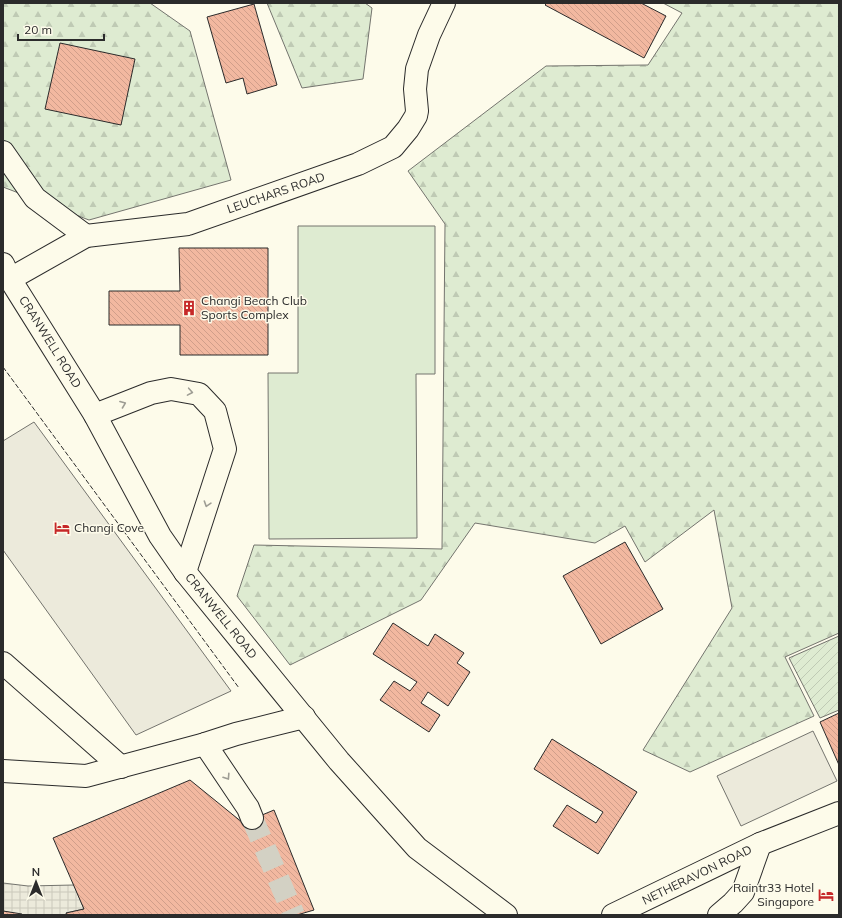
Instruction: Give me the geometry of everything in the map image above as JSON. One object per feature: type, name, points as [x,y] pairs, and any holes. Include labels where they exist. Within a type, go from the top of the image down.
[{"type":"street","name":"LEUCHARS ROAD","points":[[7,271],[86,236],[188,224],[358,164],[393,147],[408,129],[416,116],[416,69],[429,35],[444,3]]},
{"type":"street","points":[[3,152],[35,198],[86,236]]},
{"type":"street","name":"CRANWELL ROAD","points":[[7,271],[95,415],[160,536],[185,572],[339,761],[418,848],[506,915]]},
{"type":"street","points":[[95,415],[151,393],[170,389],[199,394],[215,411],[225,449],[185,572]]},
{"type":"street","points":[[3,663],[121,767]]},
{"type":"street","points":[[3,771],[86,776],[205,744],[236,734],[304,718]]},
{"type":"street","points":[[205,744],[248,808],[252,818]]},
{"type":"street","name":"NETHERAVON ROAD","points":[[613,915],[760,844],[839,813]]},
{"type":"street","name":"NETHERAVON ROAD","points":[[719,915],[743,892],[760,844]]},
{"type":"green space","points":[[3,3],[150,3],[190,31],[231,180],[89,220],[3,187]]},
{"type":"green space","points":[[267,3],[365,3],[372,8],[363,79],[302,88]]},
{"type":"green space","points":[[663,3],[839,3],[839,633],[785,657],[814,716],[690,772],[643,750],[732,608],[714,510],[645,562],[625,526],[595,543],[475,523],[421,600],[290,665],[237,596],[254,545],[442,549],[445,224],[408,171],[546,66],[648,65],[682,13]]},
{"type":"green space","points":[[298,226],[435,226],[435,374],[416,374],[417,538],[269,539],[268,373],[298,373]]},
{"type":"green space","points":[[839,636],[839,710],[820,718],[789,658]]},
{"type":"shaded area","points":[[34,422],[231,691],[136,735],[3,550],[3,441]]},
{"type":"shaded area","points":[[813,731],[837,781],[741,826],[717,776]]},
{"type":"shaded area","points":[[3,883],[28,886],[74,885],[84,909],[66,913],[67,915],[22,915],[3,911]]},
{"type":"building","points":[[547,3],[641,3],[666,16],[644,58],[545,5]]},
{"type":"building","points":[[254,4],[277,85],[247,94],[243,78],[226,83],[207,17]]},
{"type":"building","points":[[60,43],[135,59],[121,125],[45,109]]},
{"type":"building","name":"Changi Beach Club Sports Complex","points":[[179,248],[268,248],[268,355],[180,355],[180,325],[109,325],[109,291],[180,291]]},
{"type":"building","points":[[625,542],[663,609],[601,644],[563,576]]},
{"type":"building","points":[[393,623],[428,646],[435,634],[464,653],[457,663],[470,672],[448,706],[428,692],[421,703],[440,715],[429,732],[380,700],[394,681],[410,691],[417,682],[373,654]]},
{"type":"building","points":[[839,713],[839,765],[820,722]]},
{"type":"building","points":[[552,739],[637,792],[598,854],[553,826],[567,805],[596,823],[603,812],[534,769]]},
{"type":"building","points":[[190,780],[243,823],[274,810],[314,910],[297,915],[67,915],[66,913],[84,909],[53,838]]},
{"type":"building","points":[[3,911],[22,914],[22,915],[3,915]]},
{"type":"tunnel","points":[[252,818],[294,915]]},
{"type":"fence","points":[[3,367],[239,688]]},
{"type":"place","name":"Changi Beach Club Sports Complex","points":[[189,308]]},
{"type":"place","name":"Changi Cove","points":[[62,528]]},
{"type":"place","name":"Raintr33 Hotel Singapore","points":[[826,895]]}]
